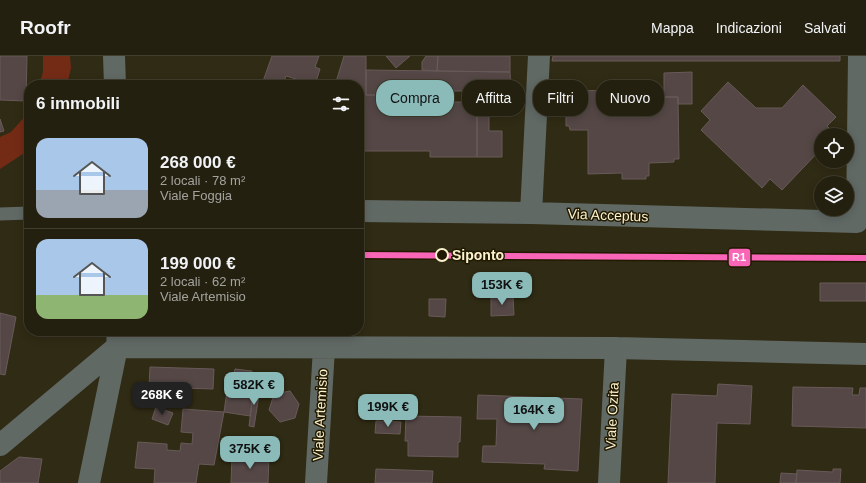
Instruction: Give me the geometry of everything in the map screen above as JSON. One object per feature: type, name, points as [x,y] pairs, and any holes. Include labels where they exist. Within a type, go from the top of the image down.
[{"type":"street","points":[[114,56],[115,80]]},
{"type":"street","points":[[531,212],[539,56]]},
{"type":"street","name":"Via Acceptus","points":[[364,211],[531,212],[857,222],[859,56]]},
{"type":"street","points":[[89,483],[118,339]]},
{"type":"street","points":[[4,440],[118,339],[324,348],[616,348],[866,354]]},
{"type":"street","name":"Viale Artemisio","points":[[316,483],[324,348]]},
{"type":"street","name":"Viale Ozita","points":[[609,483],[616,348]]},
{"type":"lane","points":[[0,214],[24,213]]},
{"type":"shaded area","points":[[43,56],[70,56],[71,68],[68,80],[41,80],[43,72]]},
{"type":"shaded area","points":[[24,118],[24,153],[0,169],[0,137],[11,132]]},
{"type":"building","points":[[0,56],[27,56],[26,80],[24,80],[24,101],[0,100]]},
{"type":"building","points":[[272,56],[319,56],[315,67],[320,69],[317,80],[299,80],[286,76],[285,80],[263,80]]},
{"type":"building","points":[[344,56],[366,56],[366,95],[376,95],[376,116],[454,116],[454,102],[462,102],[462,116],[477,116],[477,157],[430,157],[430,151],[364,151],[364,80],[337,80]]},
{"type":"building","points":[[386,56],[410,56],[396,68]]},
{"type":"building","points":[[426,56],[438,56],[437,71],[422,70],[422,62]]},
{"type":"building","points":[[438,56],[510,56],[510,72],[437,71]]},
{"type":"building","points":[[553,56],[840,56],[840,61],[552,61]]},
{"type":"building","points":[[366,70],[510,72],[510,80],[462,80],[462,91],[454,91],[454,80],[376,80],[376,95],[366,95]]},
{"type":"building","points":[[692,72],[692,104],[678,104],[678,97],[664,97],[664,73]]},
{"type":"building","points":[[728,82],[756,108],[782,108],[803,85],[836,117],[827,126],[829,128],[814,128],[814,156],[782,190],[770,179],[762,188],[701,130],[710,120],[701,111]]},
{"type":"building","points":[[588,91],[596,91],[596,116],[664,116],[664,97],[678,97],[679,159],[674,159],[674,162],[649,163],[649,176],[646,176],[646,179],[622,179],[622,173],[588,174],[588,130],[570,130],[569,126],[566,126],[566,116],[588,116]]},
{"type":"building","points":[[477,116],[489,116],[489,131],[502,131],[502,157],[477,157]]},
{"type":"building","points":[[0,119],[4,131],[0,132]]},
{"type":"building","points":[[820,283],[866,283],[866,301],[820,301]]},
{"type":"building","points":[[491,297],[513,297],[514,315],[491,316]]},
{"type":"building","points":[[429,299],[446,299],[445,317],[429,316]]},
{"type":"building","points":[[0,313],[16,317],[5,375],[0,374]]},
{"type":"building","points":[[150,367],[214,369],[213,389],[149,387]]},
{"type":"building","points":[[235,369],[252,371],[250,387],[232,384]]},
{"type":"building","points":[[228,384],[254,387],[250,416],[224,412]]},
{"type":"building","points":[[718,384],[752,386],[750,424],[717,423],[715,483],[668,483],[672,394],[717,396]]},
{"type":"building","points":[[254,387],[260,388],[254,427],[249,426]]},
{"type":"building","points":[[793,387],[853,388],[852,395],[859,395],[860,388],[866,388],[866,428],[792,426]]},
{"type":"building","points":[[290,391],[299,404],[295,418],[280,422],[269,410],[274,394]]},
{"type":"building","points":[[478,395],[582,399],[578,471],[544,469],[545,464],[482,462],[483,446],[496,446],[497,419],[477,419]]},
{"type":"building","points":[[156,407],[173,413],[168,425],[152,419]]},
{"type":"building","points":[[183,409],[224,412],[214,465],[199,464],[196,483],[154,483],[155,469],[135,468],[138,442],[167,444],[167,450],[180,451],[181,443],[192,444],[193,433],[181,432]]},
{"type":"building","points":[[406,416],[461,417],[458,457],[408,456],[408,441],[405,441]]},
{"type":"building","points":[[376,421],[401,422],[400,434],[375,433]]},
{"type":"building","points":[[232,456],[269,457],[268,483],[231,483]]},
{"type":"building","points":[[19,457],[42,459],[38,483],[0,483],[0,471]]},
{"type":"building","points":[[376,469],[433,471],[432,483],[375,483]]},
{"type":"building","points":[[833,469],[841,469],[840,483],[796,483],[797,470],[833,472]]},
{"type":"building","points":[[781,473],[797,474],[796,483],[780,483]]},
{"type":"transit line","name":"R1","points":[[364,255],[866,258]]},
{"type":"place","name":"Siponto","points":[[442,255]]}]
